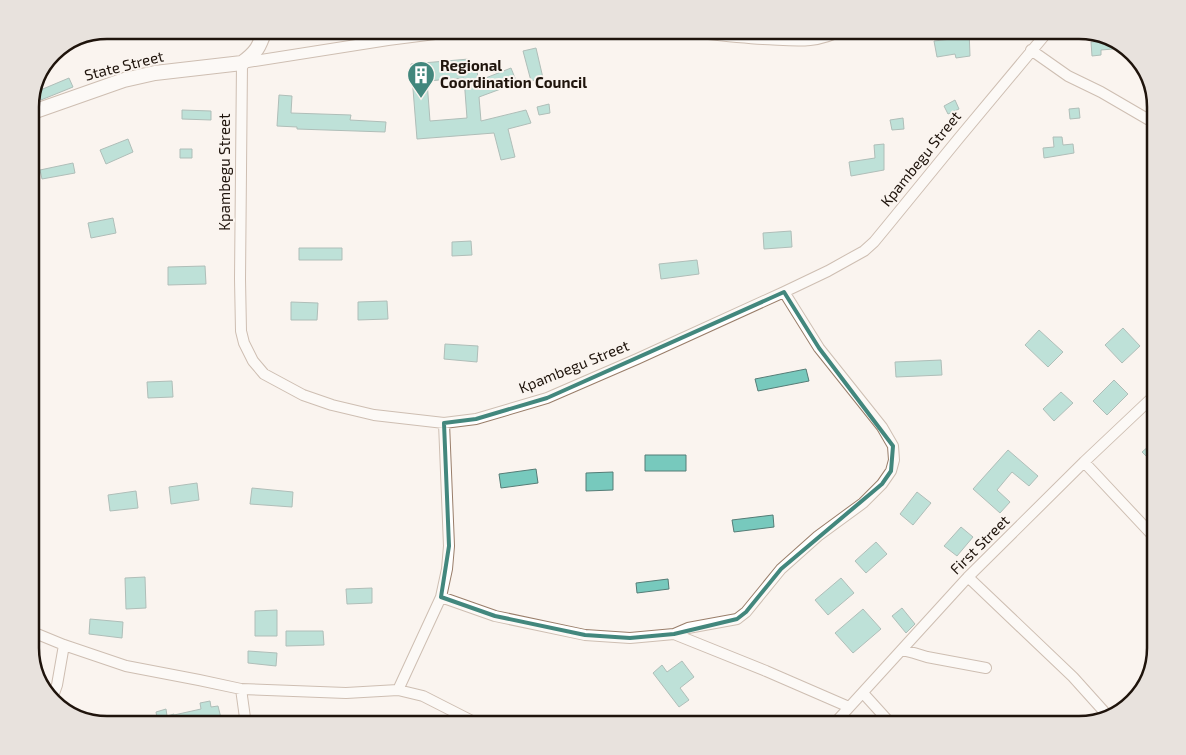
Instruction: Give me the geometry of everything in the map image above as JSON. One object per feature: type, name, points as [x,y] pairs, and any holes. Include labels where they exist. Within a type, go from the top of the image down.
[{"type":"street","points":[[242,62],[253,54],[262,39]]},
{"type":"street","name":"State Street","points":[[39,110],[124,80],[155,73],[242,62],[367,39]]},
{"type":"street","points":[[786,39],[793,41],[819,39]]},
{"type":"street","name":"Kpambegu Street","points":[[242,62],[240,270],[242,331],[244,343],[253,361],[264,374],[271,378],[303,395],[332,405],[374,415],[444,423],[476,419],[547,398],[784,292],[864,251],[907,203],[1042,39]]},
{"type":"street","points":[[1032,50],[1068,76],[1101,92],[1147,119]]},
{"type":"street","points":[[441,597],[495,616],[585,635],[630,638],[674,634],[688,628],[724,622],[741,616],[781,569],[818,536],[863,502],[882,484],[891,471],[894,460],[893,446],[882,427],[819,348],[784,292]]},
{"type":"street","name":"First Street","points":[[842,716],[968,577],[1147,402]]},
{"type":"street","points":[[398,690],[441,597],[447,570],[449,546],[444,423]]},
{"type":"street","points":[[1084,462],[1147,529]]},
{"type":"street","points":[[968,577],[1073,677],[1104,711]]},
{"type":"street","points":[[674,634],[766,670],[850,707]]},
{"type":"street","points":[[39,635],[126,666],[241,689],[346,693],[398,690],[423,696],[462,716]]},
{"type":"street","points":[[54,692],[64,645]]},
{"type":"street","points":[[902,650],[927,657],[986,668]]},
{"type":"street","points":[[241,689],[245,716]]},
{"type":"street","points":[[864,693],[884,716]]},
{"type":"highlighted area","points":[[784,292],[819,348],[893,446],[891,471],[882,484],[781,569],[746,612],[737,619],[674,634],[630,638],[585,635],[495,616],[441,597],[449,546],[444,423],[476,419],[547,398]]},
{"type":"building","points":[[969,39],[970,56],[956,58],[955,54],[937,57],[934,41]]},
{"type":"building","points":[[1098,41],[1113,49],[1101,50],[1101,55],[1092,56],[1091,42]]},
{"type":"building","points":[[536,48],[543,78],[531,81],[523,51]]},
{"type":"building","name":"Regional Coordination Council","points":[[469,59],[470,69],[477,68],[478,81],[511,68],[517,83],[479,97],[481,121],[526,110],[531,123],[508,129],[515,157],[501,160],[494,133],[417,139],[411,64]],"holes":[[[464,78],[467,118],[430,121],[427,81]]]},
{"type":"building","points":[[69,78],[73,87],[41,100],[41,90]]},
{"type":"building","points":[[279,95],[292,96],[291,113],[351,115],[350,120],[386,122],[385,132],[297,129],[297,127],[277,126]]},
{"type":"building","points":[[955,100],[959,109],[948,114],[944,106]]},
{"type":"building","points":[[549,104],[550,113],[539,115],[537,107]]},
{"type":"building","points":[[1079,108],[1080,118],[1070,119],[1069,109]]},
{"type":"building","points":[[182,110],[211,111],[211,120],[182,119]]},
{"type":"building","points":[[903,118],[904,129],[892,130],[890,120]]},
{"type":"building","points":[[1053,137],[1062,137],[1063,145],[1073,144],[1074,153],[1044,158],[1043,148],[1054,147]]},
{"type":"building","points":[[128,139],[133,152],[106,164],[100,150]]},
{"type":"building","points":[[884,144],[884,170],[851,176],[849,162],[875,158],[874,145]]},
{"type":"building","points":[[180,149],[192,149],[192,158],[180,158]]},
{"type":"building","points":[[73,163],[75,173],[42,179],[40,170]]},
{"type":"building","points":[[113,218],[116,233],[91,238],[88,223]]},
{"type":"building","points":[[791,231],[792,247],[764,249],[763,233]]},
{"type":"building","points":[[471,241],[472,255],[452,256],[452,242]]},
{"type":"building","points":[[299,248],[342,248],[342,260],[299,260]]},
{"type":"building","points":[[697,260],[699,274],[661,279],[659,264]]},
{"type":"building","points":[[205,266],[206,284],[168,285],[168,267]]},
{"type":"building","points":[[387,301],[388,319],[358,320],[358,302]]},
{"type":"building","points":[[291,302],[318,303],[317,320],[291,320]]},
{"type":"building","points":[[1123,328],[1140,346],[1122,363],[1105,345]]},
{"type":"building","points":[[1039,330],[1063,352],[1048,367],[1025,345]]},
{"type":"building","points":[[445,344],[478,346],[477,362],[444,359]]},
{"type":"building","points":[[941,360],[942,375],[896,377],[895,362]]},
{"type":"building","points":[[806,369],[809,381],[758,391],[755,379]]},
{"type":"building","points":[[1114,380],[1128,394],[1107,415],[1093,401]]},
{"type":"building","points":[[172,381],[173,397],[148,398],[147,382]]},
{"type":"building","points":[[1061,392],[1073,403],[1054,421],[1043,409]]},
{"type":"building","points":[[1147,448],[1147,457],[1142,452]]},
{"type":"building","points":[[1008,450],[1038,476],[1029,486],[1012,472],[997,490],[1010,502],[1000,513],[973,489]]},
{"type":"building","points":[[645,455],[686,455],[686,471],[645,471]]},
{"type":"building","points":[[536,469],[538,483],[501,488],[499,474]]},
{"type":"building","points":[[613,472],[613,490],[586,491],[586,473]]},
{"type":"building","points":[[197,483],[199,500],[171,504],[169,487]]},
{"type":"building","points":[[252,488],[293,492],[292,507],[250,504]]},
{"type":"building","points":[[136,491],[138,508],[110,511],[108,495]]},
{"type":"building","points":[[917,492],[931,503],[913,525],[900,514]]},
{"type":"building","points":[[773,515],[774,527],[734,532],[732,520]]},
{"type":"building","points":[[961,527],[973,537],[957,556],[944,546]]},
{"type":"building","points":[[876,542],[887,554],[866,573],[855,561]]},
{"type":"building","points":[[145,577],[146,608],[126,609],[125,578]]},
{"type":"building","points":[[841,578],[854,593],[828,615],[815,600]]},
{"type":"building","points":[[668,579],[669,589],[637,593],[636,583]]},
{"type":"building","points":[[372,588],[372,603],[347,604],[346,589]]},
{"type":"building","points":[[902,608],[915,624],[906,633],[892,616]]},
{"type":"building","points":[[863,609],[881,629],[853,653],[835,633]]},
{"type":"building","points":[[277,610],[277,636],[255,636],[255,611]]},
{"type":"building","points":[[90,619],[123,622],[122,638],[89,634]]},
{"type":"building","points":[[286,631],[323,631],[324,645],[286,646]]},
{"type":"building","points":[[248,651],[277,653],[276,666],[248,663]]},
{"type":"building","points":[[682,661],[694,677],[680,688],[689,700],[679,707],[653,673],[662,665],[667,672]]},
{"type":"building","points":[[210,701],[211,707],[218,706],[220,716],[167,716],[201,709],[200,703]]},
{"type":"building","points":[[166,709],[167,716],[157,716],[156,712]]},
{"type":"place","name":"Regional Coordination Council","points":[[421,99]]}]
